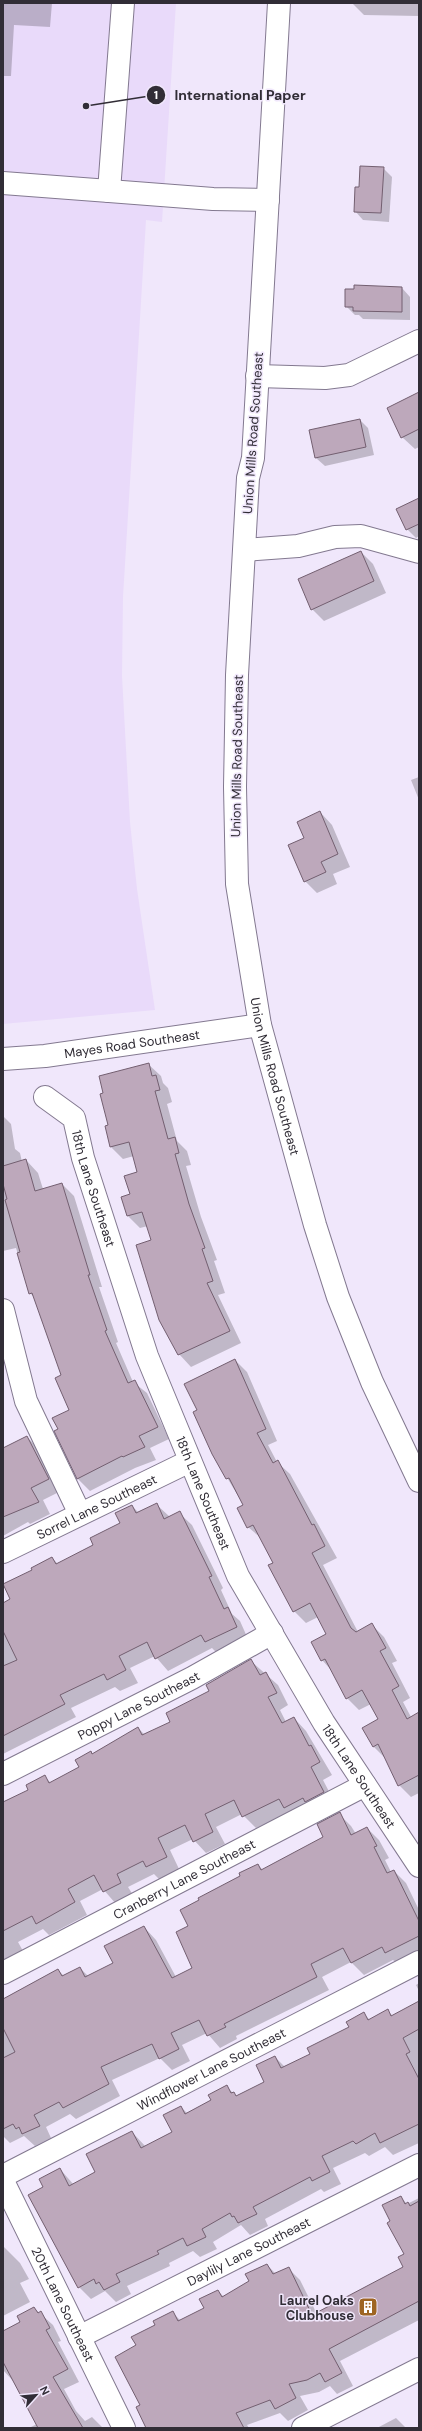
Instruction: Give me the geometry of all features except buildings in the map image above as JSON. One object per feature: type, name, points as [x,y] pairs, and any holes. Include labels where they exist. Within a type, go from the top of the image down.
[{"type":"street","points":[[109,191],[123,3]]},
{"type":"street","name":"Union Mills Road Southeast","points":[[279,3],[253,458],[248,478],[237,675],[235,787],[238,891],[260,1025],[310,1210],[338,1297],[372,1382],[419,1481]]},
{"type":"street","points":[[3,183],[213,199],[268,200]]},
{"type":"street","points":[[258,376],[325,378],[349,375],[419,341]]},
{"type":"street","points":[[245,550],[298,546],[335,537],[361,536],[419,552]]},
{"type":"street","name":"Mayes Road Southeast","points":[[3,1059],[45,1056],[260,1025]]},
{"type":"street","name":"18th Lane Southeast","points":[[45,1098],[74,1118],[83,1158],[148,1356],[238,1576],[324,1723],[419,1866]]},
{"type":"street","points":[[3,1310],[26,1401],[80,1514]]},
{"type":"street","name":"Sorrel Lane Southeast","points":[[3,1552],[190,1461]]},
{"type":"street","name":"Poppy Lane Southeast","points":[[3,1774],[192,1678],[272,1633]]},
{"type":"street","name":"Cranberry Lane Southeast","points":[[3,1973],[365,1785]]},
{"type":"street","name":"Windflower Lane Southeast","points":[[3,2176],[419,1962]]},
{"type":"street","name":"Daylily Lane Southeast","points":[[79,2337],[419,2165]]},
{"type":"street","name":"20th Lane Southeast","points":[[3,2181],[124,2428]]},
{"type":"street","points":[[303,2428],[419,2370]]},
{"type":"shaded area","points":[[3,3],[176,3],[162,222],[146,220],[123,597],[122,676],[130,822],[137,889],[155,1010],[3,1024]]},
{"type":"place","name":"International Paper","points":[[86,106]]},
{"type":"place","name":"Laurel Oaks Clubhouse","points":[[368,2307]]}]
